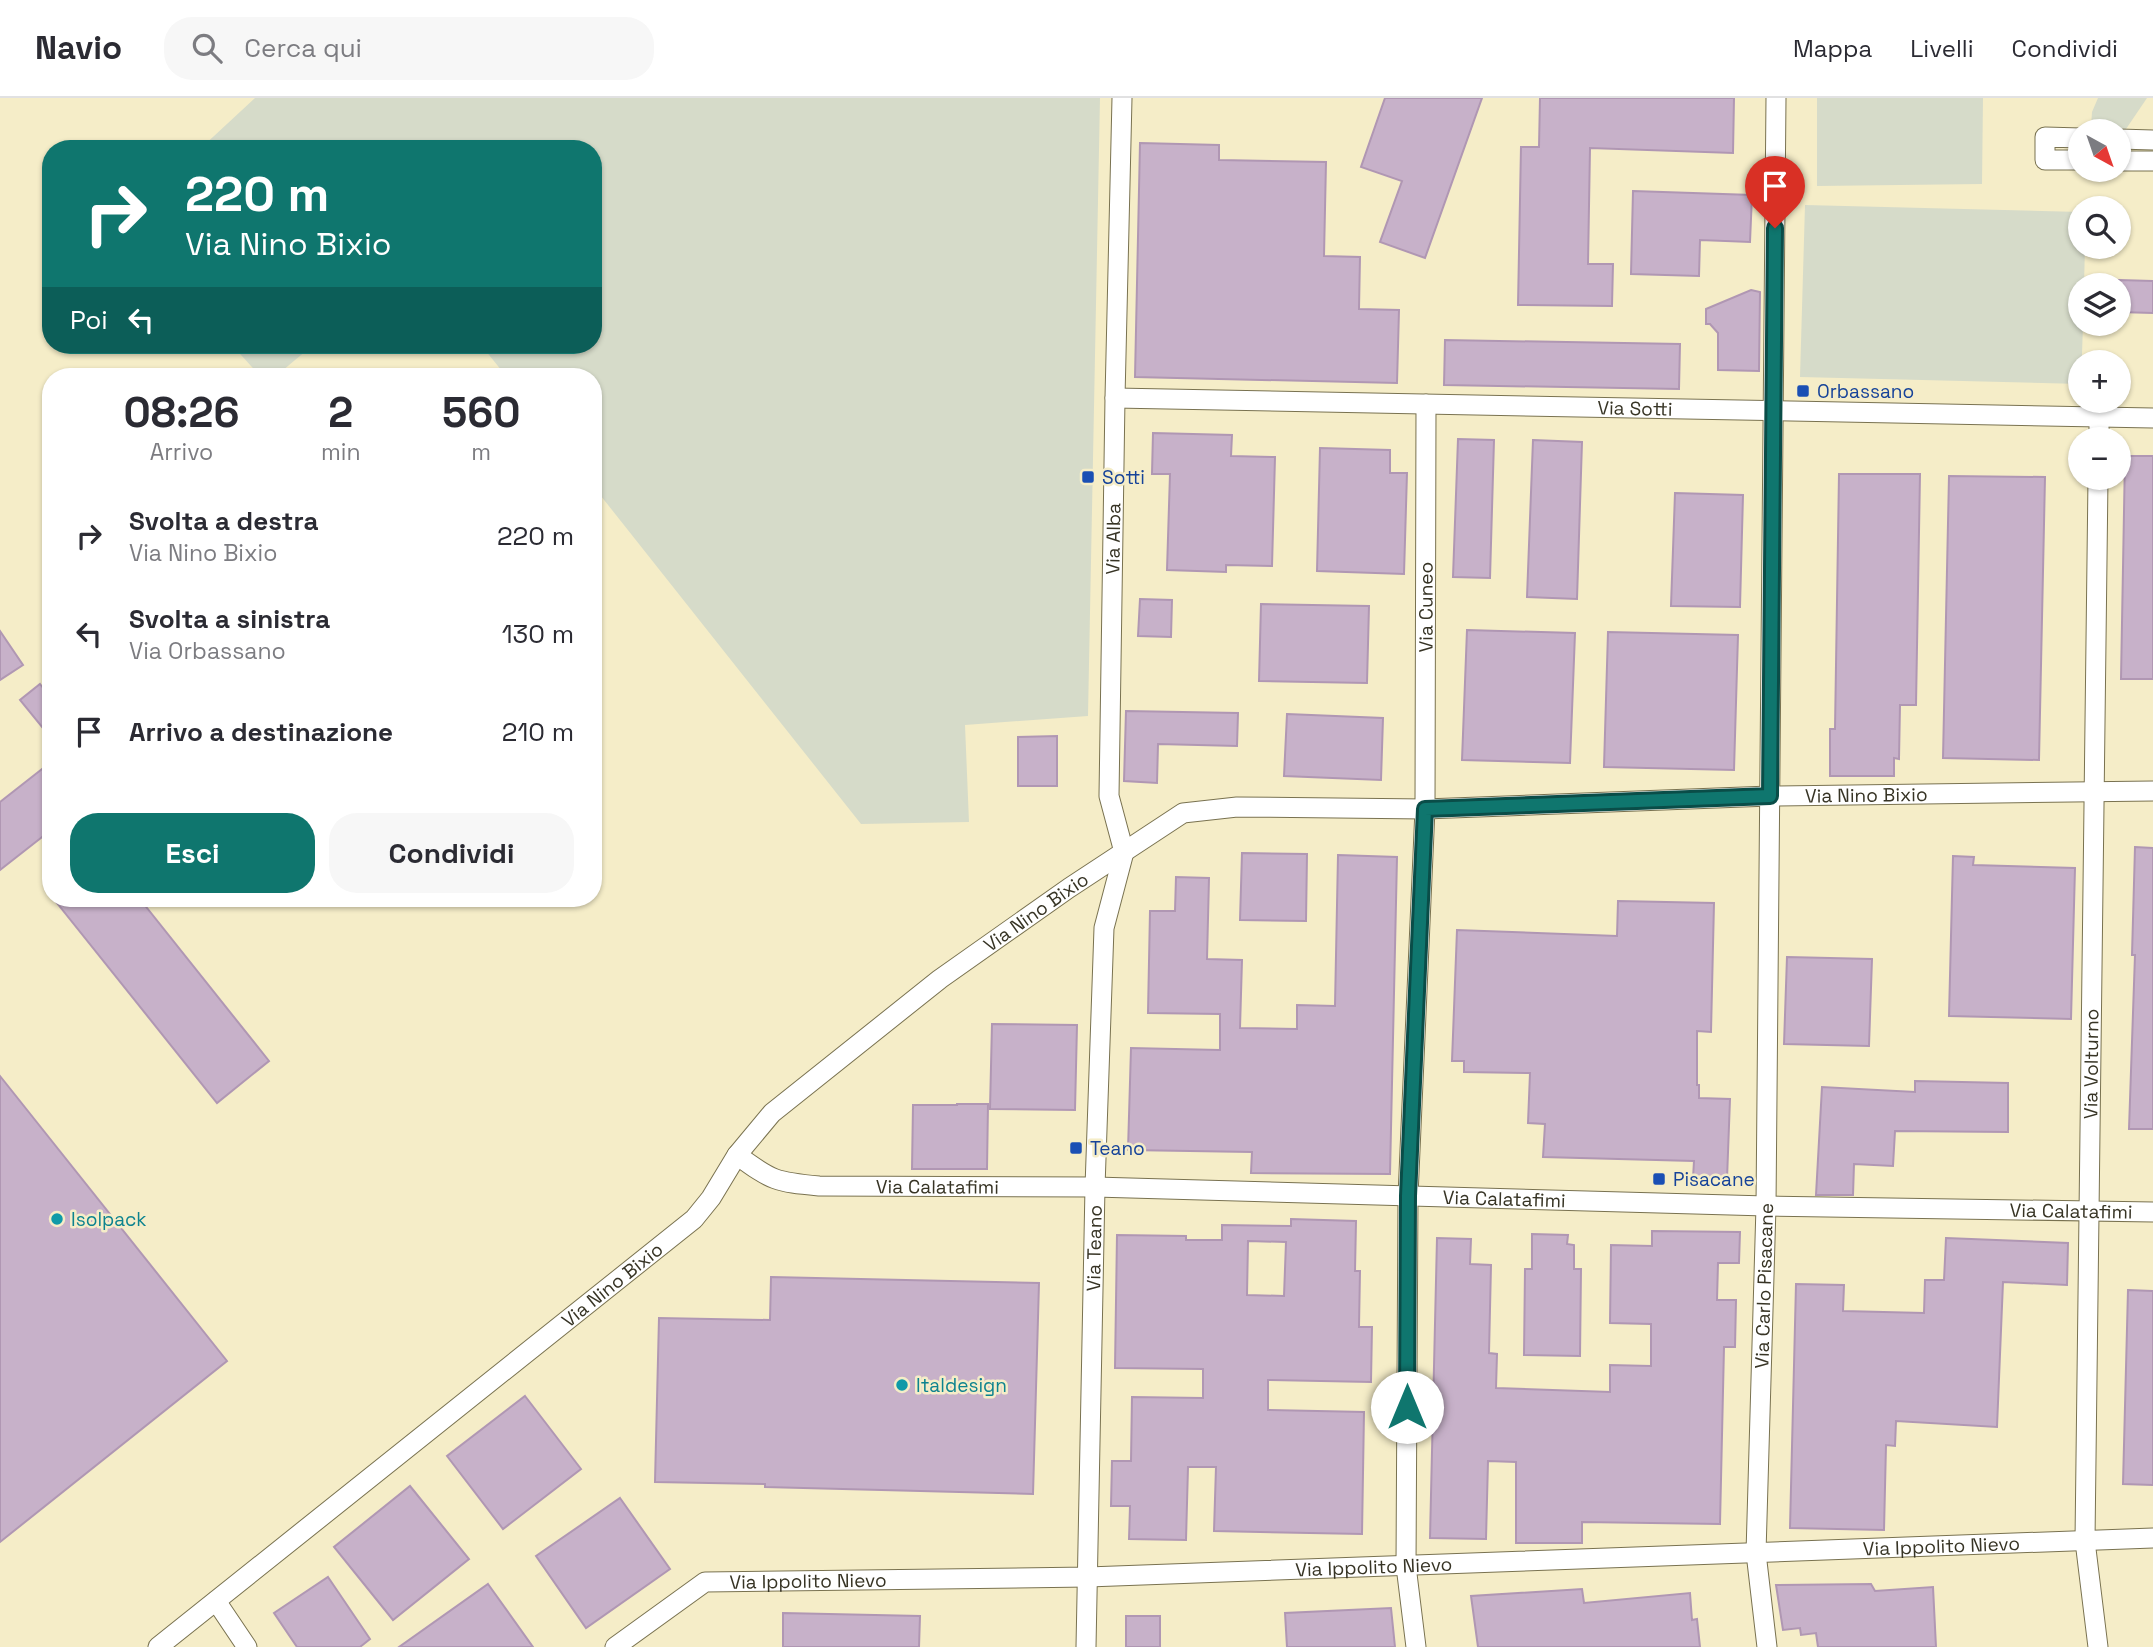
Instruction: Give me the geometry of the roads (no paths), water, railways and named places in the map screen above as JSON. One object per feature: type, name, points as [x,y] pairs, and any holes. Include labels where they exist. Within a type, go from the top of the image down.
[{"type":"street","name":"Via Alba","points":[[1122,98],[1109,796],[1124,852]]},
{"type":"street","name":"Via Carlo Pisacane","points":[[1767,1647],[1756,1553],[1766,1206],[1776,98]]},
{"type":"street","points":[[2068,138],[2045,137],[2045,160],[2068,160]]},
{"type":"street","points":[[2132,139],[2153,140]]},
{"type":"street","points":[[2132,161],[2153,161]]},
{"type":"street","name":"Via Sotti","points":[[1115,398],[2153,418]]},
{"type":"street","name":"Via Cuneo","points":[[1416,1647],[1406,1566],[1408,1196],[1425,809],[1426,404]]},
{"type":"street","points":[[2099,416],[2099,427]]},
{"type":"street","name":"Via Volturno","points":[[2098,490],[2085,1541],[2098,1647]]},
{"type":"street","name":"Via Nino Bixio","points":[[158,1647],[694,1219],[711,1198],[737,1155],[772,1113],[930,987],[1183,813],[1237,807],[1425,809],[1770,796],[2153,791]]},
{"type":"street","name":"Via Teano","points":[[1086,1647],[1095,1187],[1104,928],[1124,852]]},
{"type":"street","name":"Via Calatafimi","points":[[737,1155],[766,1177],[784,1183],[819,1186],[1095,1187],[1766,1206],[2153,1212]]},
{"type":"street","name":"Via Ippolito Nievo","points":[[615,1647],[705,1582],[1087,1577],[2153,1538]]},
{"type":"street","points":[[216,1601],[247,1647]]},
{"type":"place","name":"Orbassano","points":[[1803,391]]},
{"type":"place","name":"Sotti","points":[[1088,477]]},
{"type":"place","name":"Teano","points":[[1076,1148]]},
{"type":"place","name":"Pisacane","points":[[1659,1179]]},
{"type":"place","name":"Isolpack","points":[[57,1219]]},
{"type":"place","name":"Italdesign","points":[[902,1385]]}]
